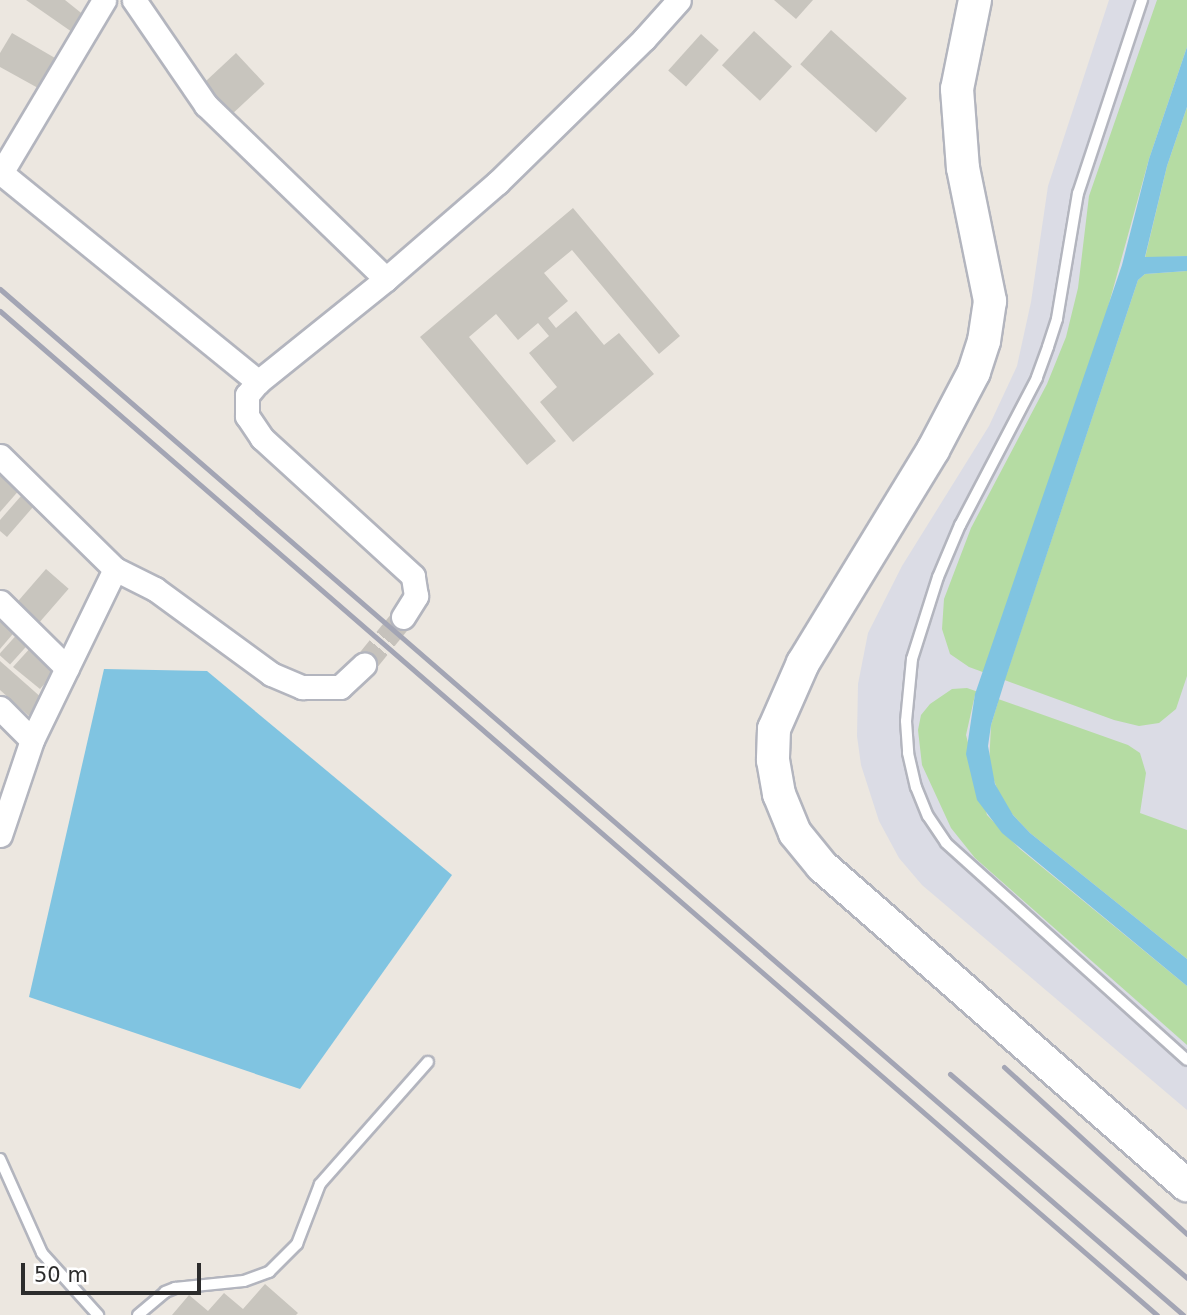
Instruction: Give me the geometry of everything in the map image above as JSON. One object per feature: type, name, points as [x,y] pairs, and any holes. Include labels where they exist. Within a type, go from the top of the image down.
[{"type":"street","points":[[104,0],[1,172],[258,382]]},
{"type":"street","points":[[134,0],[206,105],[386,279]]},
{"type":"street","points":[[403,617],[416,596],[413,576],[262,438],[247,416],[247,395],[258,382],[386,279],[497,183],[644,39],[679,0]]},
{"type":"street","points":[[975,0],[957,89],[963,168],[990,301],[984,341],[974,372],[933,450],[803,663],[774,729],[773,760],[779,794],[795,833],[822,866],[1187,1185]]},
{"type":"street","points":[[0,456],[115,569],[155,589],[271,674],[302,687],[340,687],[364,665]]},
{"type":"street","points":[[0,835],[32,740],[115,569]]},
{"type":"street","points":[[0,602],[67,668]]},
{"type":"street","points":[[0,708],[32,740]]},
{"type":"lane","points":[[1142,0],[1079,193],[1057,319],[1048,347],[1037,378],[960,525],[938,577],[912,659],[906,721],[908,753],[916,787],[928,816],[946,843],[1187,1060]]},
{"type":"lane","points":[[138,1315],[164,1292],[175,1288],[244,1281],[269,1272],[290,1253],[304,1233],[320,1184],[428,1062]]},
{"type":"lane","points":[[0,1159],[42,1253],[98,1315]]},
{"type":"shaded area","points":[[1109,0],[1187,0],[1187,1110],[922,885],[899,858],[879,821],[861,765],[857,736],[858,684],[868,633],[902,566],[989,426],[1017,366],[1031,302],[1048,186]]},
{"type":"green space","points":[[1157,0],[1187,0],[1187,47],[1149,159],[1006,676],[1138,280],[1145,274],[1187,271],[1187,676],[1176,709],[1159,723],[1139,726],[1114,720],[969,667],[950,654],[942,629],[944,599],[971,528],[1047,384],[1066,337],[1078,288],[1089,196]]},
{"type":"green space","points":[[1187,107],[1187,256],[1145,258],[1167,166]]},
{"type":"green space","points":[[967,688],[1128,745],[1140,753],[1146,773],[1140,813],[1187,830],[1187,959],[1030,833],[1001,800],[989,766],[991,725],[998,702],[975,695],[966,735],[987,815],[1020,849],[1187,986],[1187,1045],[975,858],[951,828],[922,765],[918,730],[921,715],[930,704],[952,689]]},
{"type":"water","points":[[1187,47],[1187,107],[1167,166],[1145,257],[1187,256],[1187,271],[1145,274],[1138,280],[1006,677],[991,725],[988,746],[995,784],[1013,815],[1030,833],[1187,959],[1187,986],[1002,833],[977,800],[966,754],[975,694],[1122,265],[1149,159]]},
{"type":"water","points":[[104,669],[207,671],[452,875],[300,1089],[29,997]]},
{"type":"building","points":[[26,0],[65,0],[85,16],[72,32]]},
{"type":"building","points":[[774,0],[813,0],[796,19]]},
{"type":"building","points":[[831,30],[907,98],[876,132],[800,64]]},
{"type":"building","points":[[754,31],[792,66],[760,101],[722,65]]},
{"type":"building","points":[[12,33],[55,58],[38,88],[0,67],[0,53]]},
{"type":"building","points":[[701,34],[719,50],[686,86],[668,70]]},
{"type":"building","points":[[236,53],[265,84],[232,114],[204,83]]},
{"type":"building","points":[[573,208],[680,336],[659,354],[572,250],[544,273],[568,301],[548,318],[556,328],[576,311],[604,345],[619,333],[654,374],[573,442],[540,402],[557,387],[529,353],[549,336],[538,323],[518,340],[496,314],[469,337],[556,441],[527,465],[420,337]]},
{"type":"building","points":[[3,472],[21,488],[0,512],[0,476]]},
{"type":"building","points":[[21,496],[33,507],[7,537],[0,531],[0,520]]},
{"type":"building","points":[[46,569],[69,589],[35,628],[12,608]]},
{"type":"building","points":[[0,612],[18,628],[0,649]]},
{"type":"building","points":[[21,630],[32,640],[10,665],[0,653]]},
{"type":"building","points":[[32,646],[56,671],[40,689],[13,667]]},
{"type":"building","points":[[0,661],[43,699],[29,716],[0,690]]},
{"type":"building","points":[[265,1284],[298,1313],[172,1315],[189,1295],[208,1311],[224,1293],[243,1309]]},
{"type":"tunnel","points":[[364,665],[403,617]]},
{"type":"railway","points":[[0,289],[1183,1315]]},
{"type":"railway","points":[[0,311],[1157,1315]]},
{"type":"railway","points":[[1004,1067],[1187,1234]]},
{"type":"railway","points":[[950,1074],[1187,1278]]}]
